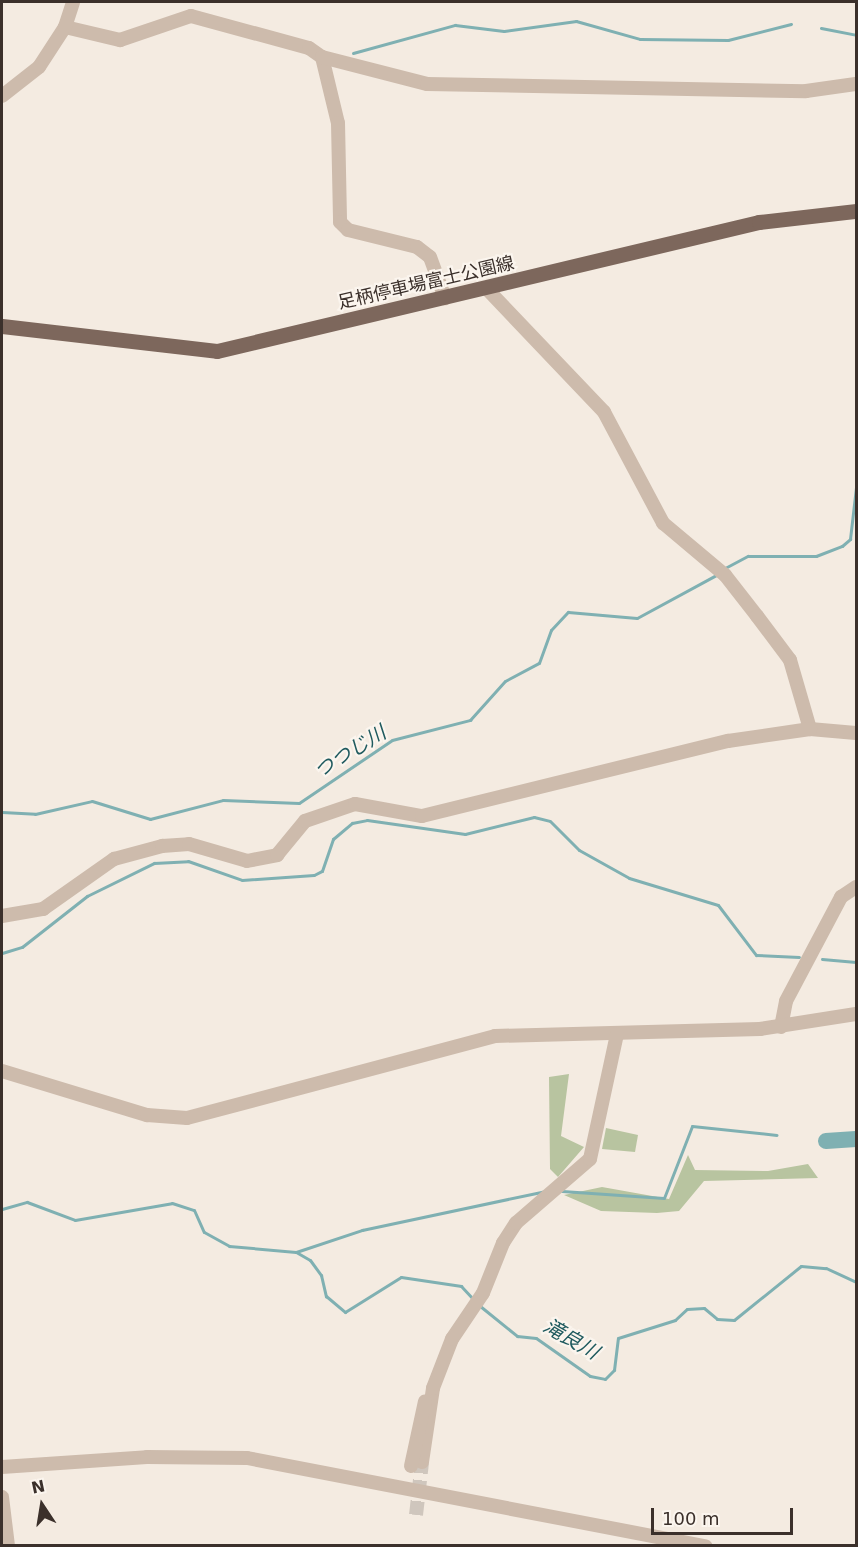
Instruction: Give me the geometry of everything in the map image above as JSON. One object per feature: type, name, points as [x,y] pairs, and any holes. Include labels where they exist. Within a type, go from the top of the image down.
[{"type":"main road","name":"足柄停車場富士公園線","points":[[2,326],[217,351],[487,289],[759,222],[856,211]]},
{"type":"street","points":[[2,96],[39,67],[65,27],[73,2]]},
{"type":"street","points":[[65,27],[120,40],[191,16],[309,48],[322,57],[427,84],[806,91],[856,84]]},
{"type":"street","points":[[322,57],[338,123],[340,222],[348,230],[417,247],[430,257],[445,298]]},
{"type":"street","points":[[487,289],[604,412],[663,523],[725,576],[790,660],[810,729]]},
{"type":"street","points":[[2,916],[43,909],[114,859],[162,846],[189,844],[257,859],[277,855],[305,821],[355,804],[422,816],[728,741],[810,729],[856,733]]},
{"type":"street","points":[[781,1027],[786,1001],[842,897],[856,886]]},
{"type":"street","points":[[2,1071],[147,1114],[187,1118],[495,1036],[617,1034],[781,1027],[856,1014]]},
{"type":"street","points":[[416,1464],[433,1388],[452,1339],[470,1318],[516,1223],[590,1159],[617,1034]]},
{"type":"street","points":[[2,1467],[147,1457],[247,1458],[706,1545]]},
{"type":"street","points":[[2,1497],[8,1545]]},
{"type":"green space","points":[[569,1074],[561,1136],[584,1147],[558,1177],[550,1169],[549,1077]]},
{"type":"green space","points":[[606,1128],[638,1135],[635,1152],[602,1149]]},
{"type":"green space","points":[[688,1155],[695,1170],[768,1171],[808,1164],[818,1178],[704,1181],[679,1211],[657,1213],[601,1211],[564,1195],[602,1187],[669,1199]]},
{"type":"waterway","points":[[353,53],[455,25],[504,31],[576,21],[640,39],[728,40],[791,24]]},
{"type":"waterway","points":[[821,28],[856,35]]},
{"type":"waterway","name":"つつじ川","points":[[725,568],[748,556],[816,556],[842,546],[850,539],[856,487]]},
{"type":"waterway","name":"つつじ川","points":[[2,812],[35,814],[92,801],[150,819],[223,800],[299,803],[392,740],[470,720],[505,681],[539,663],[551,630],[568,612],[637,618],[718,574]]},
{"type":"waterway","points":[[2,953],[22,947],[87,896],[154,863],[188,861],[242,880],[314,875],[322,871],[333,839],[352,823],[367,820],[465,834],[534,817],[550,821],[579,850],[629,878],[718,905],[756,955],[799,957]]},
{"type":"waterway","points":[[822,959],[856,962]]},
{"type":"waterway","name":"滝良川","points":[[562,1191],[664,1198],[692,1126],[777,1135]]},
{"type":"waterway","name":"滝良川","points":[[826,1141],[856,1139]]},
{"type":"waterway","name":"滝良川","points":[[296,1252],[362,1230],[546,1191]]},
{"type":"waterway","name":"滝良川","points":[[2,1209],[27,1202],[75,1220],[172,1203],[194,1210],[204,1232],[229,1246],[296,1252],[310,1260],[321,1275],[326,1296],[345,1312],[401,1277],[461,1286],[473,1299]]},
{"type":"waterway","name":"滝良川","points":[[480,1306],[517,1336],[536,1338],[590,1376],[605,1379],[614,1370],[618,1338],[675,1320],[687,1309],[704,1308],[717,1319],[734,1320],[801,1266],[826,1268],[856,1282]]},
{"type":"tunnel","points":[[416,1515],[422,1462]]}]
